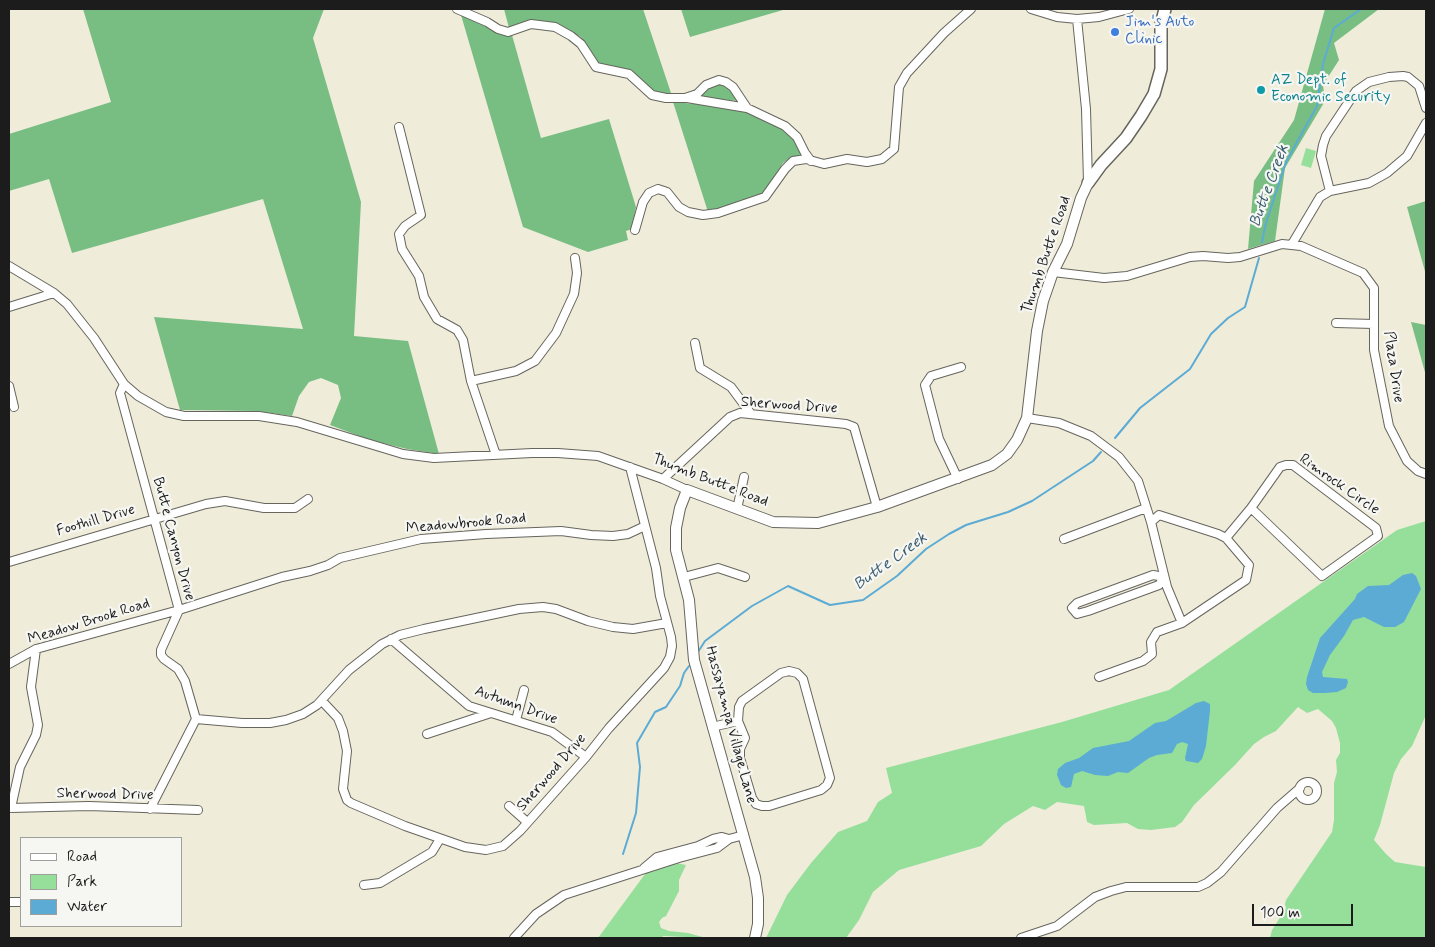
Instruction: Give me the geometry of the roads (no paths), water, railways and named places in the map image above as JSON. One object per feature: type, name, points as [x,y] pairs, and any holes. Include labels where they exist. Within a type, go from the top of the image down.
[{"type":"main road","points":[[1088,183],[1101,165],[1126,138],[1154,94],[1160,70],[1161,25],[1165,9]]},
{"type":"street","points":[[457,9],[508,32],[531,24],[555,27],[581,44],[596,67],[629,74],[652,95],[666,98],[685,98],[747,108],[785,126],[797,137],[811,161]]},
{"type":"street","points":[[635,230],[643,202],[649,193],[658,189],[667,192],[679,207],[688,212],[703,215],[765,197],[785,168],[793,161],[806,159],[824,164],[846,159],[867,162],[882,159],[894,149],[899,86],[907,73],[944,33],[971,9]]},
{"type":"street","points":[[1031,9],[1057,17],[1077,19],[1099,17],[1129,9]]},
{"type":"street","name":"Thumb Butte Road","points":[[9,266],[54,293],[67,304],[81,320],[124,384],[138,396],[166,412],[184,416],[259,416],[297,422],[403,454],[434,458],[558,453],[598,456],[663,479],[686,490],[772,522],[818,523],[877,507],[992,465],[1006,454],[1017,440],[1027,418],[1037,332],[1044,301],[1053,272],[1067,244],[1081,198],[1088,183],[1086,109],[1077,19]]},
{"type":"street","points":[[1330,191],[1323,165],[1323,146],[1330,129],[1356,91],[1369,82],[1388,77],[1408,77],[1419,86],[1426,108]]},
{"type":"street","points":[[685,98],[697,94],[706,85],[719,80],[733,87],[747,108]]},
{"type":"street","points":[[1292,244],[1320,197],[1330,191],[1369,183],[1387,173],[1407,156],[1426,123]]},
{"type":"street","points":[[399,127],[421,215],[404,226],[399,234],[402,249],[419,276],[424,297],[437,319],[457,330],[463,340],[471,381],[496,455]]},
{"type":"street","name":"Plaza Drive","points":[[1053,272],[1104,278],[1127,276],[1190,257],[1240,257],[1282,244],[1292,244],[1301,246],[1363,273],[1374,288],[1374,350],[1389,426],[1407,461],[1418,471],[1426,474]]},
{"type":"street","points":[[471,381],[516,371],[535,361],[556,333],[574,294],[575,258]]},
{"type":"street","points":[[9,307],[54,293]]},
{"type":"street","points":[[1336,323],[1374,324]]},
{"type":"street","points":[[695,344],[700,368],[730,387],[752,414]]},
{"type":"street","points":[[958,479],[939,439],[925,385],[931,376],[961,367]]},
{"type":"street","name":"Butte Canyon Drive","points":[[124,384],[120,393],[179,610],[161,650],[161,655],[178,668],[182,675],[196,718]]},
{"type":"street","points":[[9,386],[14,407]]},
{"type":"street","name":"Sherwood Drive","points":[[663,479],[730,417],[740,413],[846,424],[854,428],[877,507]]},
{"type":"street","points":[[1027,418],[1059,423],[1091,436],[1119,457],[1138,481],[1151,522],[1164,577],[1182,623]]},
{"type":"street","name":"Rimrock Circle","points":[[1226,538],[1251,508],[1280,467],[1286,465],[1293,465],[1376,528],[1378,536],[1322,576],[1251,508]]},
{"type":"street","name":"Sherwood Drive","points":[[322,700],[338,718],[343,731],[347,750],[343,789],[347,800],[351,804],[471,849],[486,850],[503,846],[528,822],[586,757],[609,728],[664,668],[670,657],[672,646],[660,596],[656,568],[630,467]]},
{"type":"street","points":[[737,509],[744,477]]},
{"type":"street","name":"Hassayampa Village Lane","points":[[686,490],[680,508],[676,550],[689,600],[694,660],[755,877],[758,898],[758,924],[755,938]]},
{"type":"street","name":"Foothill Drive","points":[[9,562],[206,504],[226,501],[264,508],[295,508],[308,499]]},
{"type":"street","points":[[1064,539],[1146,508]]},
{"type":"street","points":[[1099,677],[1143,661],[1152,654],[1151,642],[1157,632],[1182,623],[1246,580],[1249,565],[1226,538],[1159,515],[1151,522]]},
{"type":"street","name":"Meadowbrook Road","points":[[179,610],[282,577],[310,571],[328,565],[340,558],[421,539],[561,531],[613,536],[628,534],[645,526]]},
{"type":"street","points":[[684,577],[718,568],[745,577]]},
{"type":"street","points":[[1153,575],[1164,577],[1158,585],[1088,611],[1077,614],[1072,608],[1077,604],[1153,575]]},
{"type":"street","points":[[150,809],[196,718],[270,723],[303,714],[322,700],[349,670],[382,644],[392,639],[424,629],[519,609],[543,607],[613,627],[633,629],[667,623]]},
{"type":"street","name":"Meadow Brook Road","points":[[9,664],[36,649],[179,610]]},
{"type":"street","name":"Autumn Drive","points":[[392,639],[469,706],[552,732],[586,757]]},
{"type":"street","points":[[10,808],[20,767],[36,735],[38,725],[31,687],[36,649]]},
{"type":"street","points":[[789,671],[798,673],[803,679],[830,778],[827,785],[821,790],[769,806],[756,804],[752,798],[740,758],[740,749],[745,738],[738,721],[739,707],[742,701],[781,673],[789,671]]},
{"type":"street","points":[[516,720],[524,690]]},
{"type":"street","points":[[427,734],[491,713]]},
{"type":"street","points":[[712,728],[738,721]]},
{"type":"street","points":[[1021,938],[1057,926],[1095,897],[1110,891],[1126,887],[1190,887],[1206,884],[1221,872],[1277,808],[1300,788]]},
{"type":"street","name":"Sherwood Drive","points":[[10,808],[89,806],[198,810]]},
{"type":"street","points":[[509,806],[528,822]]},
{"type":"street","points":[[514,938],[536,914],[556,899],[641,870],[657,857],[688,852],[713,839],[722,837],[729,839],[744,836]]},
{"type":"street","points":[[364,885],[380,883],[432,852],[440,838]]},
{"type":"water","points":[[1412,573],[1416,576],[1421,589],[1404,622],[1395,627],[1384,627],[1364,617],[1353,620],[1330,655],[1322,672],[1323,677],[1347,679],[1346,688],[1337,692],[1325,693],[1313,693],[1308,690],[1306,684],[1307,677],[1320,638],[1355,599],[1357,594],[1368,586],[1389,585],[1403,575]]},
{"type":"water","points":[[1204,701],[1210,704],[1210,711],[1206,746],[1202,759],[1198,763],[1186,761],[1188,744],[1182,742],[1177,744],[1172,753],[1149,758],[1128,773],[1118,772],[1108,776],[1082,771],[1074,774],[1071,787],[1066,788],[1061,785],[1057,775],[1058,769],[1065,763],[1079,758],[1093,748],[1129,741],[1155,723],[1166,721],[1196,703]]},
{"type":"waterway","name":"Butte Creek","points":[[1262,242],[1266,223],[1286,162],[1317,106],[1323,64],[1334,28],[1361,9]]},
{"type":"waterway","name":"Butte Creek","points":[[1115,438],[1140,408],[1190,369],[1211,334],[1228,318],[1245,307],[1259,258]]},
{"type":"waterway","name":"Butte Creek","points":[[698,652],[705,641],[752,606],[788,586],[830,605],[863,600],[897,576],[926,549],[949,534],[966,525],[1008,512],[1032,501],[1093,461],[1101,452]]},
{"type":"waterway","name":"Butte Creek","points":[[623,854],[636,813],[640,767],[637,743],[655,712],[666,707],[680,686],[684,673],[689,666]]},
{"type":"place","name":"Jim's Auto Clinic","points":[[1115,32]]},
{"type":"place","name":"AZ Dept. of Economic Security","points":[[1261,90]]}]
